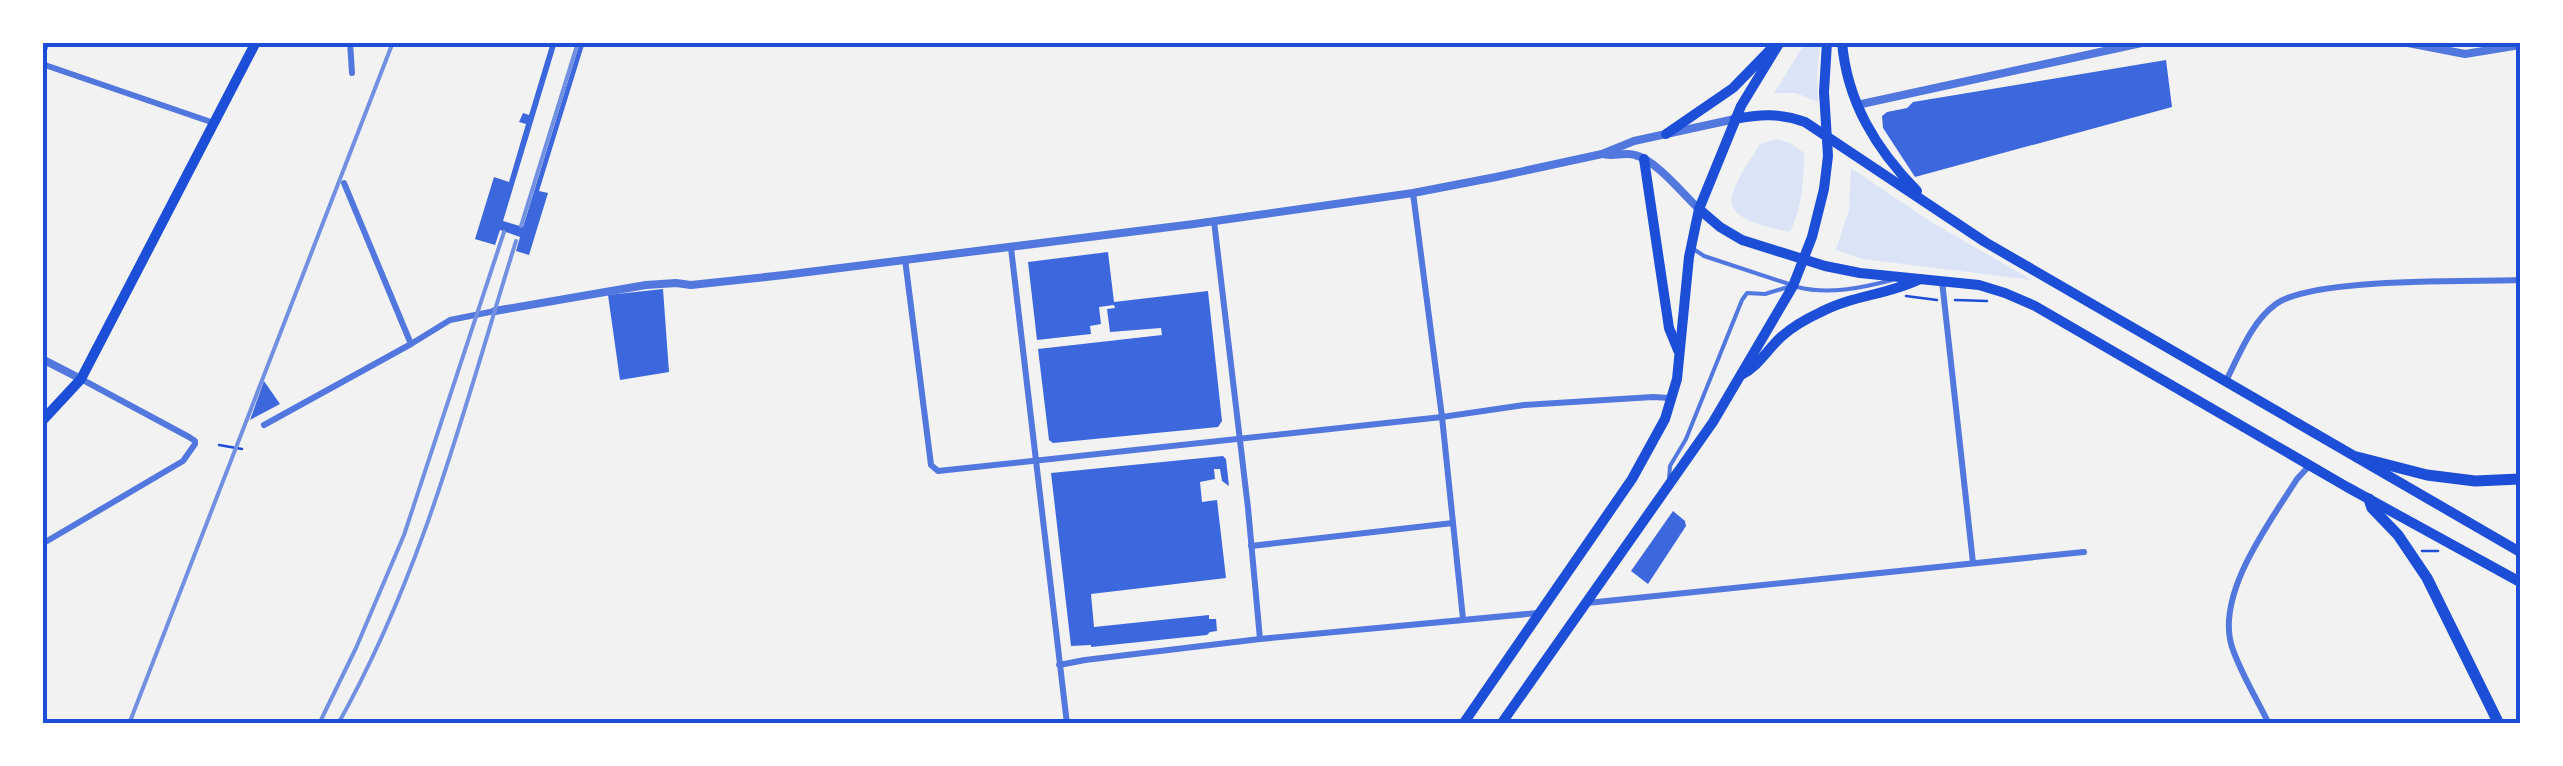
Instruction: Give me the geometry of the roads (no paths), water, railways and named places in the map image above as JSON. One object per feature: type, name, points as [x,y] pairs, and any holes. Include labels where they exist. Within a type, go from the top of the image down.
[{"type":"highway","points":[[2357,457],[2475,482],[2520,479]]},
{"type":"highway","points":[[2368,499],[2427,578],[2499,724]]},
{"type":"main road","points":[[42,420],[81,379],[256,42]]},
{"type":"main road","points":[[1464,724],[1657,437],[1672,398],[1690,247],[1699,209],[1735,120],[1779,42]]},
{"type":"main road","points":[[1666,134],[1733,88],[1779,42]]},
{"type":"main road","points":[[1501,724],[1714,422],[1793,286],[1812,237],[1824,189],[1828,156],[1824,92],[1827,42]]},
{"type":"main road","points":[[1842,42],[1846,75],[1868,129],[1891,164],[1934,210]]},
{"type":"main road","points":[[1735,120],[1758,115],[1790,116],[1828,135],[1985,242],[2520,552]]},
{"type":"main road","points":[[1644,160],[1669,328],[1680,352]]},
{"type":"main road","points":[[1699,209],[1742,240],[1803,260],[1842,270],[1980,285],[2034,306],[2520,582]]},
{"type":"main road","points":[[1740,376],[1750,371],[1784,335],[1823,311],[1852,298],[1904,287],[1922,278]]},
{"type":"street","points":[[42,52],[46,42]]},
{"type":"street","points":[[350,42],[352,73]]},
{"type":"street","points":[[1857,106],[2146,42]]},
{"type":"street","points":[[2402,42],[2466,54],[2520,45]]},
{"type":"street","points":[[42,64],[214,123]]},
{"type":"street","points":[[264,425],[450,320],[646,285],[692,285],[1011,248],[1413,193],[1602,154],[1634,141],[1735,120]]},
{"type":"street","points":[[1602,154],[1634,154],[1662,173],[1699,209]]},
{"type":"street","points":[[344,184],[411,344]]},
{"type":"street","points":[[1413,193],[1463,619]]},
{"type":"street","points":[[1214,221],[1260,639]]},
{"type":"street","points":[[1011,248],[1067,724]]},
{"type":"street","points":[[905,259],[931,466],[942,472],[1524,405],[1672,398]]},
{"type":"street","points":[[1942,280],[1973,563]]},
{"type":"street","points":[[2226,381],[2253,328],[2276,304],[2302,292],[2350,286],[2520,280]]},
{"type":"street","points":[[42,359],[194,440],[183,461],[42,544]]},
{"type":"street","points":[[2269,724],[2230,644],[2230,610],[2240,574],[2296,479],[2310,465]]},
{"type":"street","points":[[1251,546],[1453,523]]},
{"type":"street","points":[[1586,604],[2084,552]]},
{"type":"street","points":[[1059,665],[1260,639],[1538,613]]},
{"type":"lane","points":[[1690,247],[1704,256],[1814,291],[1844,290],[1903,277]]},
{"type":"lane","points":[[1667,489],[1670,466],[1686,439],[1742,300],[1747,293],[1765,294],[1793,286]]},
{"type":"railway","points":[[129,724],[393,42]]},
{"type":"railway","points":[[521,226],[578,42]]},
{"type":"railway","points":[[319,724],[404,535],[504,232]]},
{"type":"railway","points":[[338,724],[368,667],[418,548],[516,241]]}]
